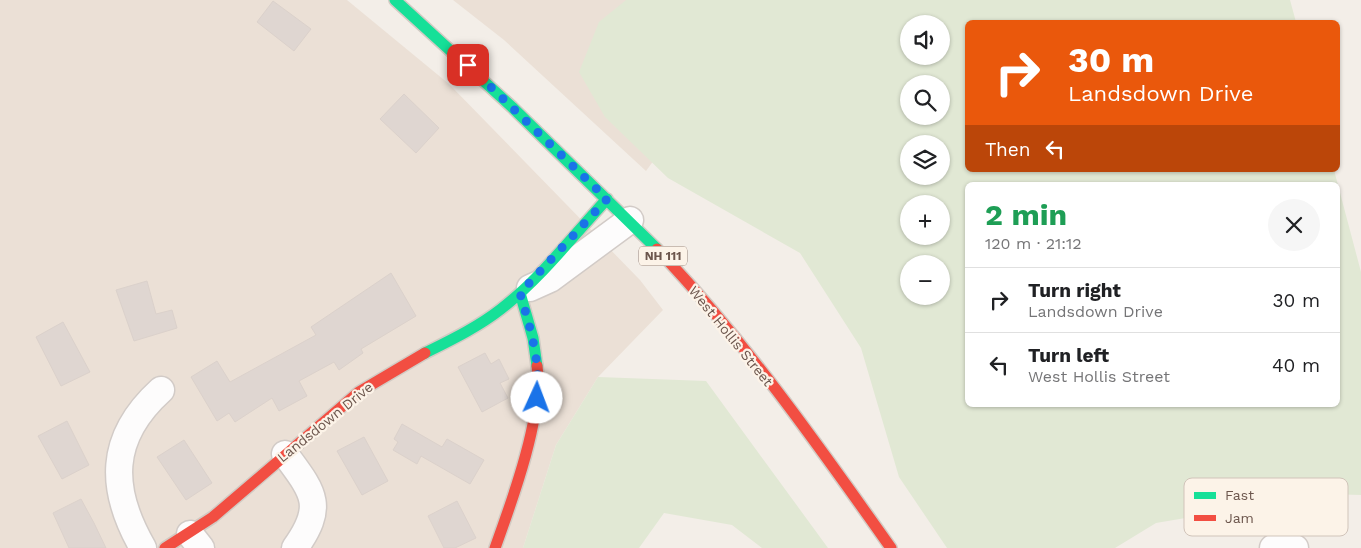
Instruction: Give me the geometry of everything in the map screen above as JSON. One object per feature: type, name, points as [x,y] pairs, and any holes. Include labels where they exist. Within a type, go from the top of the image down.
[{"type":"street","name":"West Hollis Street","points":[[395,0],[508,102],[630,220],[735,338],[804,428],[891,548]]},
{"type":"street","name":"Landsdown Drive","points":[[165,548],[195,541],[285,454],[367,386],[487,319],[520,293],[607,199]]},
{"type":"street","name":"Landsdown Drive","points":[[520,293],[550,278],[630,220]]},
{"type":"street","points":[[495,548],[506,517],[534,415],[539,381],[533,338],[520,293]]},
{"type":"street","points":[[143,548],[124,511],[119,478],[120,461],[124,444],[138,414],[161,390]]},
{"type":"street","points":[[285,454],[306,482],[311,494],[313,507],[312,521],[295,548]]},
{"type":"street","points":[[1274,548],[1296,548]]},
{"type":"shaded area","points":[[0,0],[347,0],[449,84],[640,280],[663,310],[598,377],[556,445],[523,548],[0,548]]},
{"type":"shaded area","points":[[453,0],[770,0],[646,171],[504,40]]},
{"type":"green space","points":[[626,0],[1290,0],[1295,20],[965,20],[965,172],[1335,172],[1337,182],[965,182],[965,407],[1340,407],[1340,193],[1361,272],[1361,495],[1348,495],[1348,478],[1184,478],[1184,518],[1156,523],[1115,548],[947,548],[899,477],[861,348],[800,253],[668,178],[605,117],[579,72],[599,22]]},
{"type":"green space","points":[[598,377],[706,381],[828,548],[762,548],[732,525],[664,513],[639,548],[523,548],[556,445]]},
{"type":"building","points":[[273,1],[311,29],[294,51],[257,22]]},
{"type":"building","points":[[404,94],[439,128],[416,153],[380,119]]},
{"type":"building","points":[[391,273],[416,316],[361,349],[363,353],[339,370],[334,362],[299,381],[307,396],[279,411],[272,398],[235,422],[229,413],[217,421],[191,377],[217,361],[230,382],[316,335],[311,327]]},
{"type":"building","points":[[147,281],[156,314],[172,310],[177,328],[134,341],[116,290]]},
{"type":"building","points":[[63,322],[90,372],[61,386],[36,337]]},
{"type":"building","points":[[485,353],[491,364],[499,359],[509,379],[500,383],[508,398],[482,412],[458,367]]},
{"type":"building","points":[[67,421],[89,465],[62,479],[38,436]]},
{"type":"building","points":[[402,424],[442,447],[447,439],[484,460],[470,484],[421,456],[417,464],[393,450],[398,442],[394,439]]},
{"type":"building","points":[[364,437],[388,481],[362,495],[337,451]]},
{"type":"building","points":[[184,440],[212,483],[186,500],[157,457]]},
{"type":"building","points":[[81,499],[106,548],[69,548],[53,513]]},
{"type":"building","points":[[457,501],[476,538],[455,548],[444,548],[428,516]]},
{"type":"traffic: fast","points":[[395,0],[512,107],[657,249]]},
{"type":"traffic: fast","points":[[425,353],[483,322],[516,297],[607,199]]},
{"type":"traffic: fast","points":[[520,293],[533,338],[537,366]]},
{"type":"traffic: jam","points":[[657,249],[720,320],[780,394],[891,548]]},
{"type":"traffic: jam","points":[[165,548],[213,517],[359,392],[425,353]]},
{"type":"traffic: jam","points":[[495,548],[518,482],[531,432],[536,408],[537,366]]},
{"type":"route","points":[[468,65],[607,199],[520,293],[533,338],[539,381],[537,398]]}]
